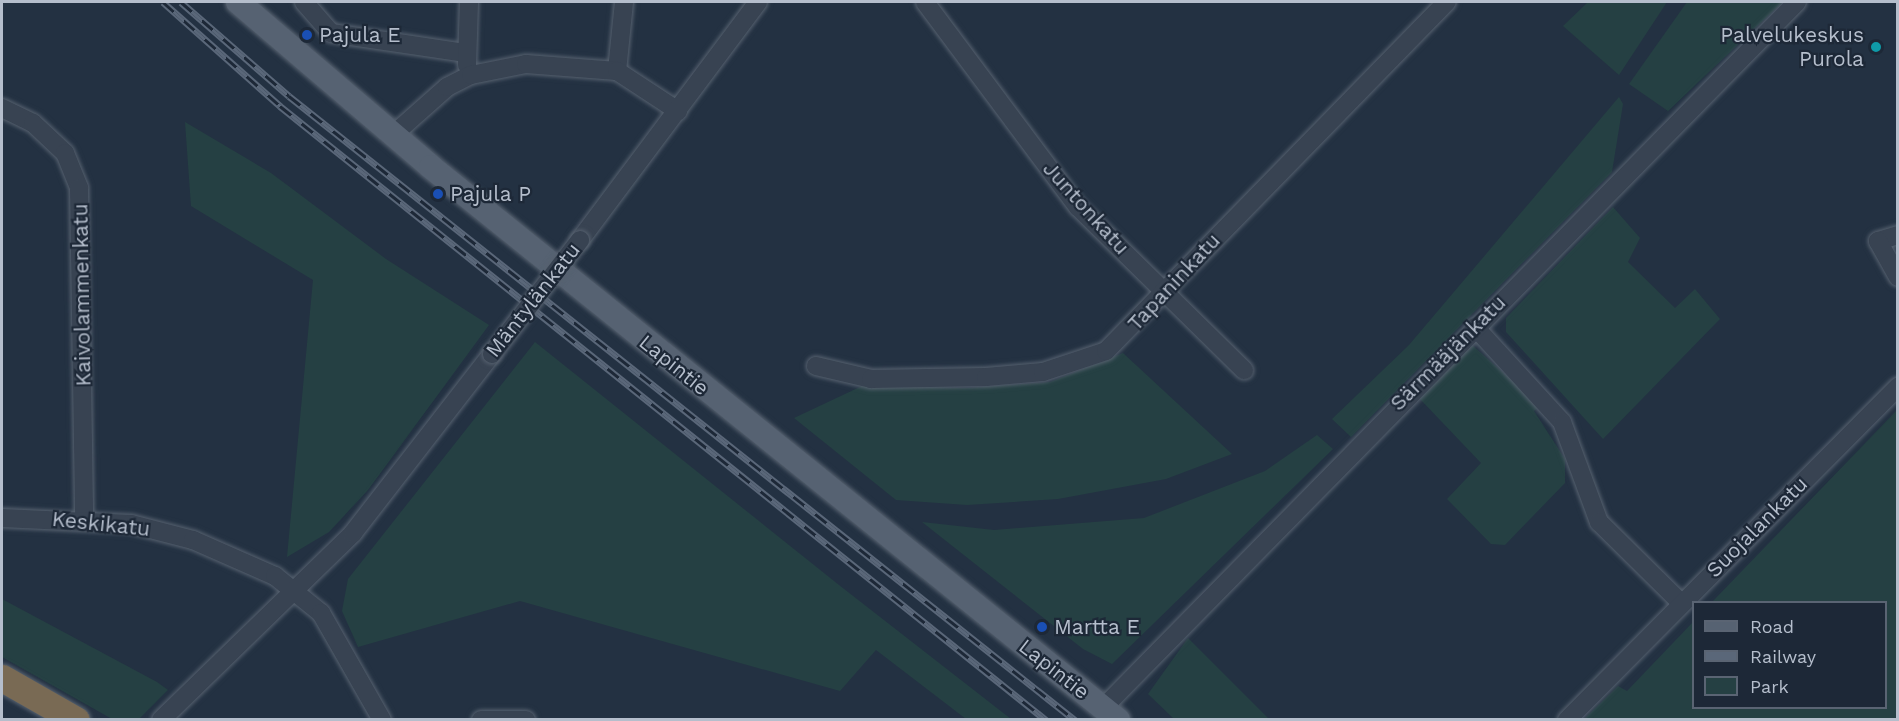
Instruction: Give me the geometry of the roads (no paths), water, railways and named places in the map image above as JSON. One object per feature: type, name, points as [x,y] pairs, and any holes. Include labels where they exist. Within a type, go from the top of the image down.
[{"type":"highway","points":[[2,678],[76,720]]},
{"type":"main road","name":"Lapintie","points":[[238,2],[393,135],[1110,714]]},
{"type":"street","points":[[304,2],[332,33],[465,53]]},
{"type":"street","points":[[469,2],[465,53],[471,75]]},
{"type":"street","points":[[617,71],[624,2]]},
{"type":"street","name":"Mäntylänkatu","points":[[162,718],[353,533],[580,240],[758,2]]},
{"type":"street","name":"Juntonkatu","points":[[925,2],[1073,201],[1244,370]]},
{"type":"street","name":"Tapaninkatu","points":[[816,366],[871,379],[927,380],[1044,372],[1106,351],[1163,290],[1447,2]]},
{"type":"street","name":"Särmääjänkatu","points":[[1110,714],[1475,327],[1797,2]]},
{"type":"street","points":[[393,135],[428,100],[471,75],[526,64],[617,71],[678,111]]},
{"type":"street","name":"Kaivolammenkatu","points":[[2,108],[33,123],[65,153],[79,188],[84,520]]},
{"type":"street","points":[[1898,235],[1878,241],[1898,276]]},
{"type":"street","points":[[1475,327],[1562,422],[1599,522],[1681,603]]},
{"type":"street","name":"Suojalankatu","points":[[1567,720],[1898,387]]},
{"type":"street","name":"Keskikatu","points":[[2,518],[84,520],[131,524],[193,540],[296,588]]},
{"type":"street","points":[[296,588],[327,620],[382,720]]},
{"type":"street","points":[[481,720],[526,720]]},
{"type":"railway","points":[[163,2],[280,106],[1046,720]]},
{"type":"railway","points":[[181,2],[289,96],[1075,720]]},
{"type":"place","name":"Pajula E","points":[[307,35]]},
{"type":"place","name":"Palvelukeskus Purola","points":[[1876,47]]},
{"type":"place","name":"Pajula P","points":[[438,194]]},
{"type":"place","name":"Martta E","points":[[1042,627]]}]
